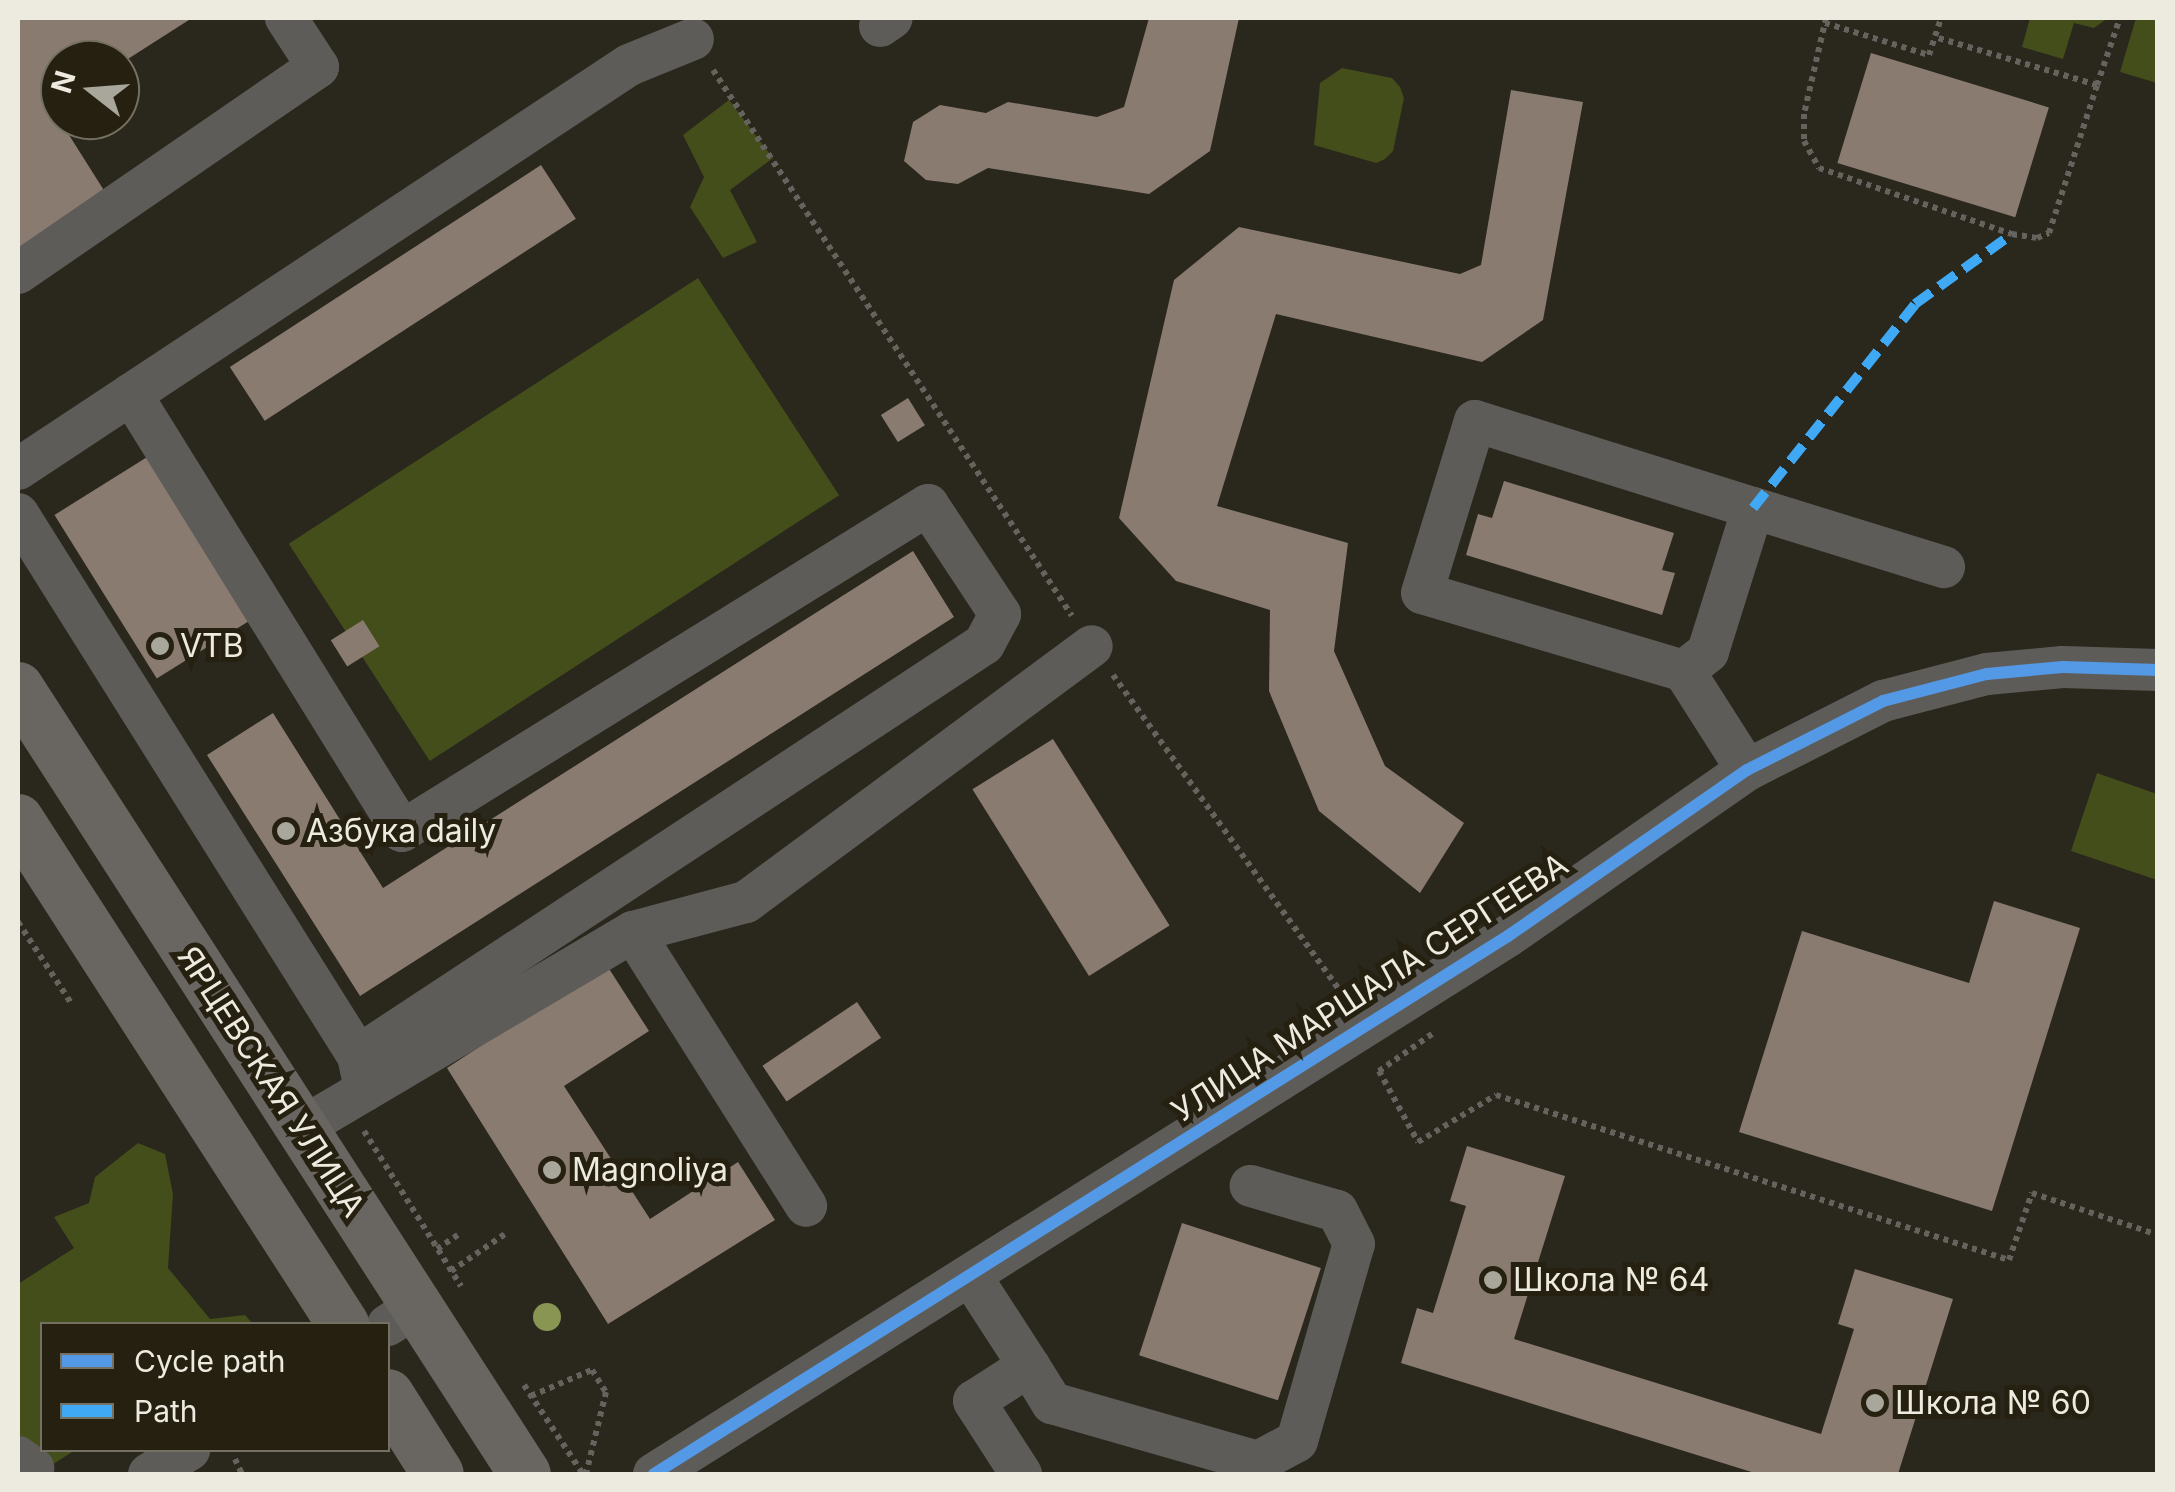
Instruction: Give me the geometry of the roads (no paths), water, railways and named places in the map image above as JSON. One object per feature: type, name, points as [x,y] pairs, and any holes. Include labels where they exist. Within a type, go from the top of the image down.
[{"type":"main road","name":"ЯРЦЕВСКАЯ УЛИЦА","points":[[18,688],[418,1301],[525,1474]]},
{"type":"main road","points":[[18,820],[342,1322]]},
{"type":"main road","points":[[390,1399],[438,1474]]},
{"type":"street","points":[[18,273],[318,68],[286,18]]},
{"type":"street","points":[[18,469],[629,65],[693,39]]},
{"type":"street","points":[[131,394],[402,831],[928,505],[1000,614],[984,644],[361,1073],[304,1126]]},
{"type":"street","points":[[1748,770],[1684,672],[1422,593],[1475,422],[1944,567]]},
{"type":"street","points":[[1684,672],[1708,652],[1753,508]]},
{"type":"street","points":[[18,514],[361,1073]]},
{"type":"street","points":[[361,1073],[632,932],[746,902],[1092,646]]},
{"type":"street","name":"УЛИЦА МАРШАЛА СЕРГЕЕВА","points":[[654,1474],[972,1278],[1508,936],[1748,770],[1883,701],[1986,674],[2063,667],[2158,670]]},
{"type":"street","points":[[632,932],[806,1206]]},
{"type":"street","points":[[972,1278],[1052,1403],[1258,1462],[1297,1441],[1354,1244],[1337,1211],[1251,1186]]},
{"type":"street","points":[[1021,1474],[974,1400],[1029,1366]]},
{"type":"street","points":[[149,1474],[186,1452]]},
{"type":"place","name":"VTB","points":[[160,646]]},
{"type":"place","name":"Азбука daily","points":[[286,831]]},
{"type":"place","name":"Magnoliya","points":[[552,1170]]},
{"type":"place","name":"Школа № 64","points":[[1493,1280]]},
{"type":"place","name":"Школа № 60","points":[[1875,1403]]}]
